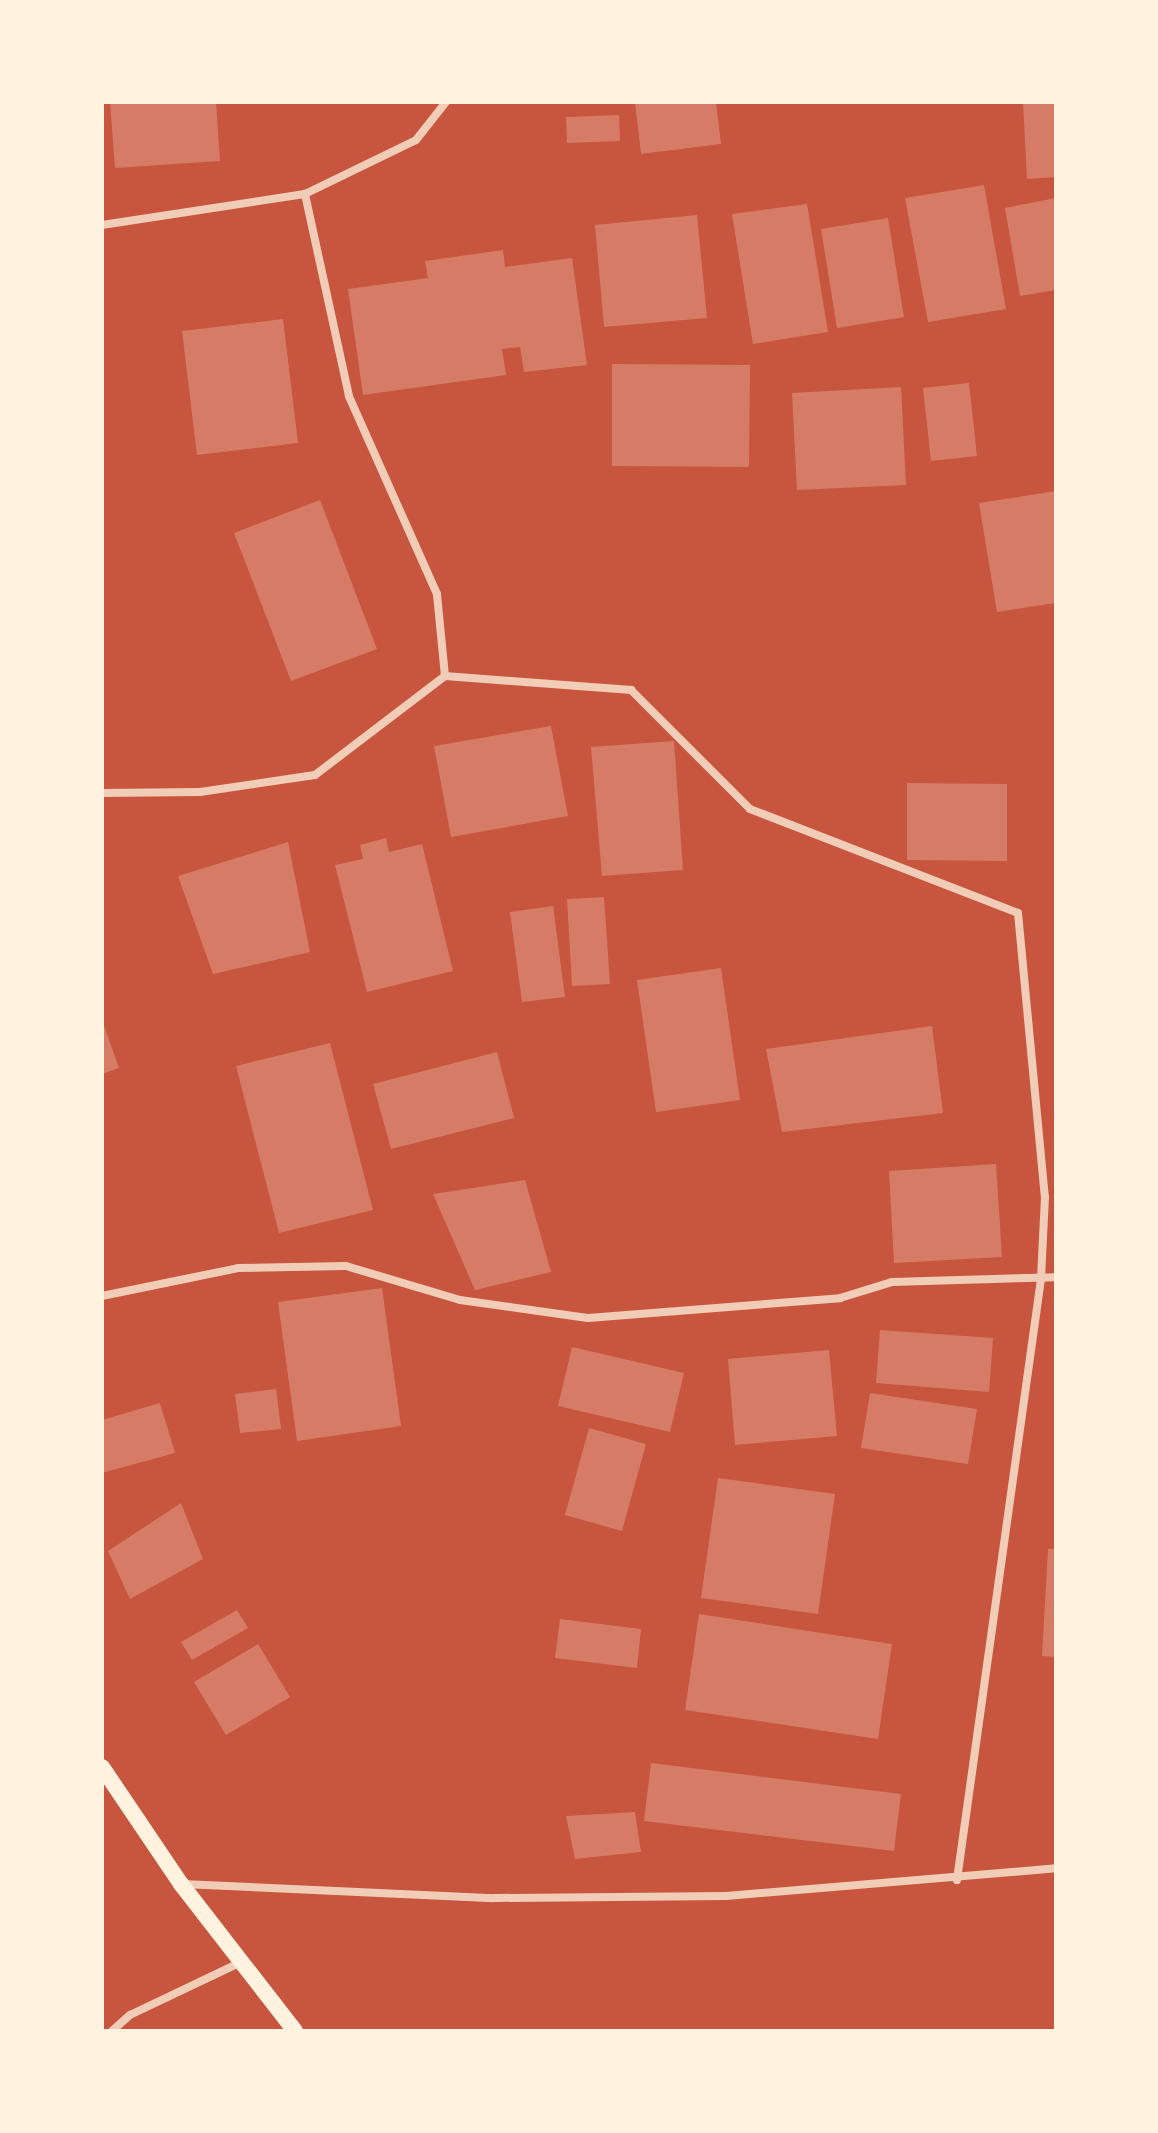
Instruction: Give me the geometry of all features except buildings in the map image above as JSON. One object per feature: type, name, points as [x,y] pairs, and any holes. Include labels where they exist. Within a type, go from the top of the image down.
[{"type":"main road","points":[[102,1767],[181,1884],[295,2031]]},
{"type":"street","points":[[102,225],[305,194],[416,140],[446,102]]},
{"type":"street","points":[[305,194],[349,396],[437,594],[445,676]]},
{"type":"street","points":[[102,793],[200,792],[315,775],[445,676],[631,690],[750,809],[1018,913],[1045,1197],[1041,1279],[957,1880]]},
{"type":"street","points":[[102,1296],[238,1268],[346,1266],[460,1300],[588,1318],[840,1298],[892,1282],[1056,1277]]},
{"type":"street","points":[[181,1884],[494,1898],[726,1896],[957,1880],[1056,1868]]},
{"type":"street","points":[[112,2031],[130,2015],[242,1961]]}]
